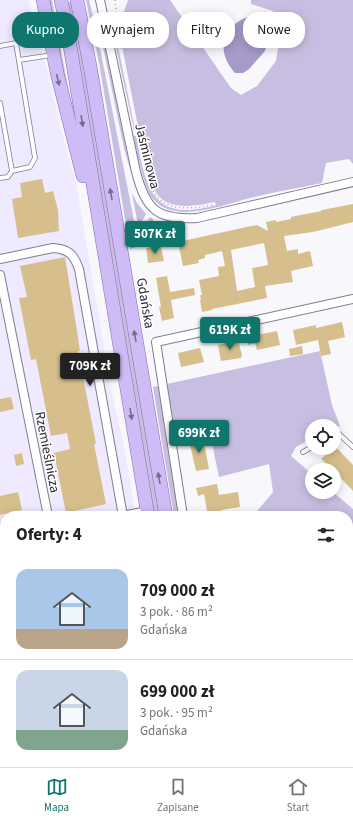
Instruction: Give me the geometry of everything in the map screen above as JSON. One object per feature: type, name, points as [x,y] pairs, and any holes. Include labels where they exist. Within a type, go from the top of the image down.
[{"type":"main road","points":[[43,0],[45,12]]},
{"type":"main road","name":"Gdańska","points":[[77,1],[90,66],[165,511]]},
{"type":"main road","points":[[62,2],[147,511]]},
{"type":"main road","points":[[52,48],[65,106],[103,249]]},
{"type":"street","name":"Jaśminowa","points":[[100,0],[140,188],[146,200],[153,209],[170,217],[179,219],[197,218],[353,182]]},
{"type":"street","points":[[0,259],[53,248],[62,248],[71,253],[76,260],[79,269],[121,511]]},
{"type":"street","name":"Rzemieślnicza","points":[[0,275],[47,511]]},
{"type":"street","points":[[183,511],[156,342],[353,299]]},
{"type":"lane","points":[[0,46],[12,44]]},
{"type":"lane","points":[[12,171],[30,167],[35,158],[17,48]]},
{"type":"lane","points":[[19,60],[54,55]]},
{"type":"lane","points":[[0,102],[12,171],[8,177],[0,178]]},
{"type":"lane","points":[[341,436],[353,447]]},
{"type":"path","points":[[115,0],[121,54]]},
{"type":"path","points":[[152,190],[161,201],[175,207],[192,207],[215,204],[218,214]]},
{"type":"shaded area","points":[[0,0],[28,0],[31,12],[12,12],[12,48],[41,48],[47,69],[59,122],[76,183],[112,394],[124,446],[135,511],[0,511]]},
{"type":"shaded area","points":[[48,0],[52,0],[54,12],[50,12]]},
{"type":"shaded area","points":[[86,0],[89,0],[92,12],[88,12]]},
{"type":"shaded area","points":[[128,0],[170,0],[178,12],[177,12],[177,48],[203,48],[231,88],[241,95],[257,86],[276,61],[278,48],[305,48],[305,12],[274,12],[251,4],[251,0],[353,0],[353,164],[349,159],[326,163],[322,183],[259,196],[212,209],[183,212],[171,210],[159,205],[150,195],[146,186],[134,136],[136,136],[144,171],[155,197],[165,205],[177,209],[194,210],[216,205],[215,202],[190,206],[174,205],[160,198],[152,185],[146,167],[122,48],[169,48],[169,12],[124,12]]},
{"type":"shaded area","points":[[69,2],[73,4],[74,12],[68,12],[67,6]]},
{"type":"shaded area","points":[[243,19],[243,48],[266,48],[249,69],[243,73],[235,73],[225,58],[224,50],[224,48],[235,48],[235,24]]},
{"type":"shaded area","points":[[79,39],[160,511],[153,511],[74,48],[79,48]]},
{"type":"shaded area","points":[[58,48],[61,48],[76,132]]},
{"type":"shaded area","points":[[96,48],[100,48],[139,246],[130,249]]},
{"type":"shaded area","points":[[103,48],[105,48],[131,173],[124,148]]},
{"type":"shaded area","points":[[116,48],[119,48],[134,130]]},
{"type":"shaded area","points":[[132,193],[137,203],[146,214],[141,223],[140,236]]},
{"type":"shaded area","points":[[150,217],[153,219],[156,233],[145,235],[145,225]]},
{"type":"shaded area","points":[[320,351],[332,405],[337,419],[305,419],[305,442],[296,447],[291,456],[305,468],[305,499],[341,499],[353,509],[353,511],[257,511],[273,492],[269,464],[219,477],[209,429],[174,436],[176,486],[174,488],[178,511],[173,511],[153,387]]},
{"type":"building","points":[[42,179],[45,193],[53,191],[58,210],[59,231],[18,238],[12,199],[22,197],[20,183]]},
{"type":"building","points":[[353,204],[353,222],[313,232],[284,236],[287,251],[298,249],[298,254],[310,251],[313,266],[291,271],[293,282],[265,286],[267,298],[202,312],[200,295],[202,295],[199,280],[219,276],[218,267],[225,266],[222,251],[205,255],[205,258],[198,260],[199,263],[183,266],[178,242],[257,225],[268,231],[266,222],[291,219],[291,217]],"holes":[[[264,243],[268,265],[252,268],[255,287],[237,291],[231,250]]]},
{"type":"building","points":[[161,246],[164,261],[148,263],[146,248]]},
{"type":"building","points":[[65,257],[80,351],[78,351],[106,504],[75,511],[66,511],[54,453],[70,449],[67,433],[51,436],[36,359],[31,360],[19,298],[27,297],[20,266]]},
{"type":"building","points":[[167,276],[170,292],[194,288],[195,295],[171,300],[174,318],[162,321],[156,278]]},
{"type":"building","points":[[342,322],[345,337],[328,341],[331,354],[321,356],[318,340],[296,345],[293,330],[316,325],[316,328]]},
{"type":"building","points":[[277,331],[280,345],[257,350],[255,343],[248,345],[247,337]]},
{"type":"building","points":[[238,340],[242,355],[241,358],[221,361],[218,345]]},
{"type":"building","points":[[302,346],[303,354],[290,356],[289,349]]},
{"type":"building","points":[[200,348],[204,362],[181,367],[178,353]]},
{"type":"building","points":[[11,397],[14,409],[0,412],[0,399]]},
{"type":"building","points":[[203,437],[209,469],[196,471],[189,440]]},
{"type":"building","points":[[341,452],[353,465],[353,491],[341,478],[341,463],[324,463],[325,462],[321,459],[325,455],[341,455]]},
{"type":"building","points":[[22,453],[24,464],[16,466],[14,455]]},
{"type":"building","points":[[217,484],[219,495],[238,492],[240,507],[221,511],[207,511],[204,494],[198,496],[196,488]]},
{"type":"building","points":[[18,492],[22,510],[0,511],[0,496]]}]
